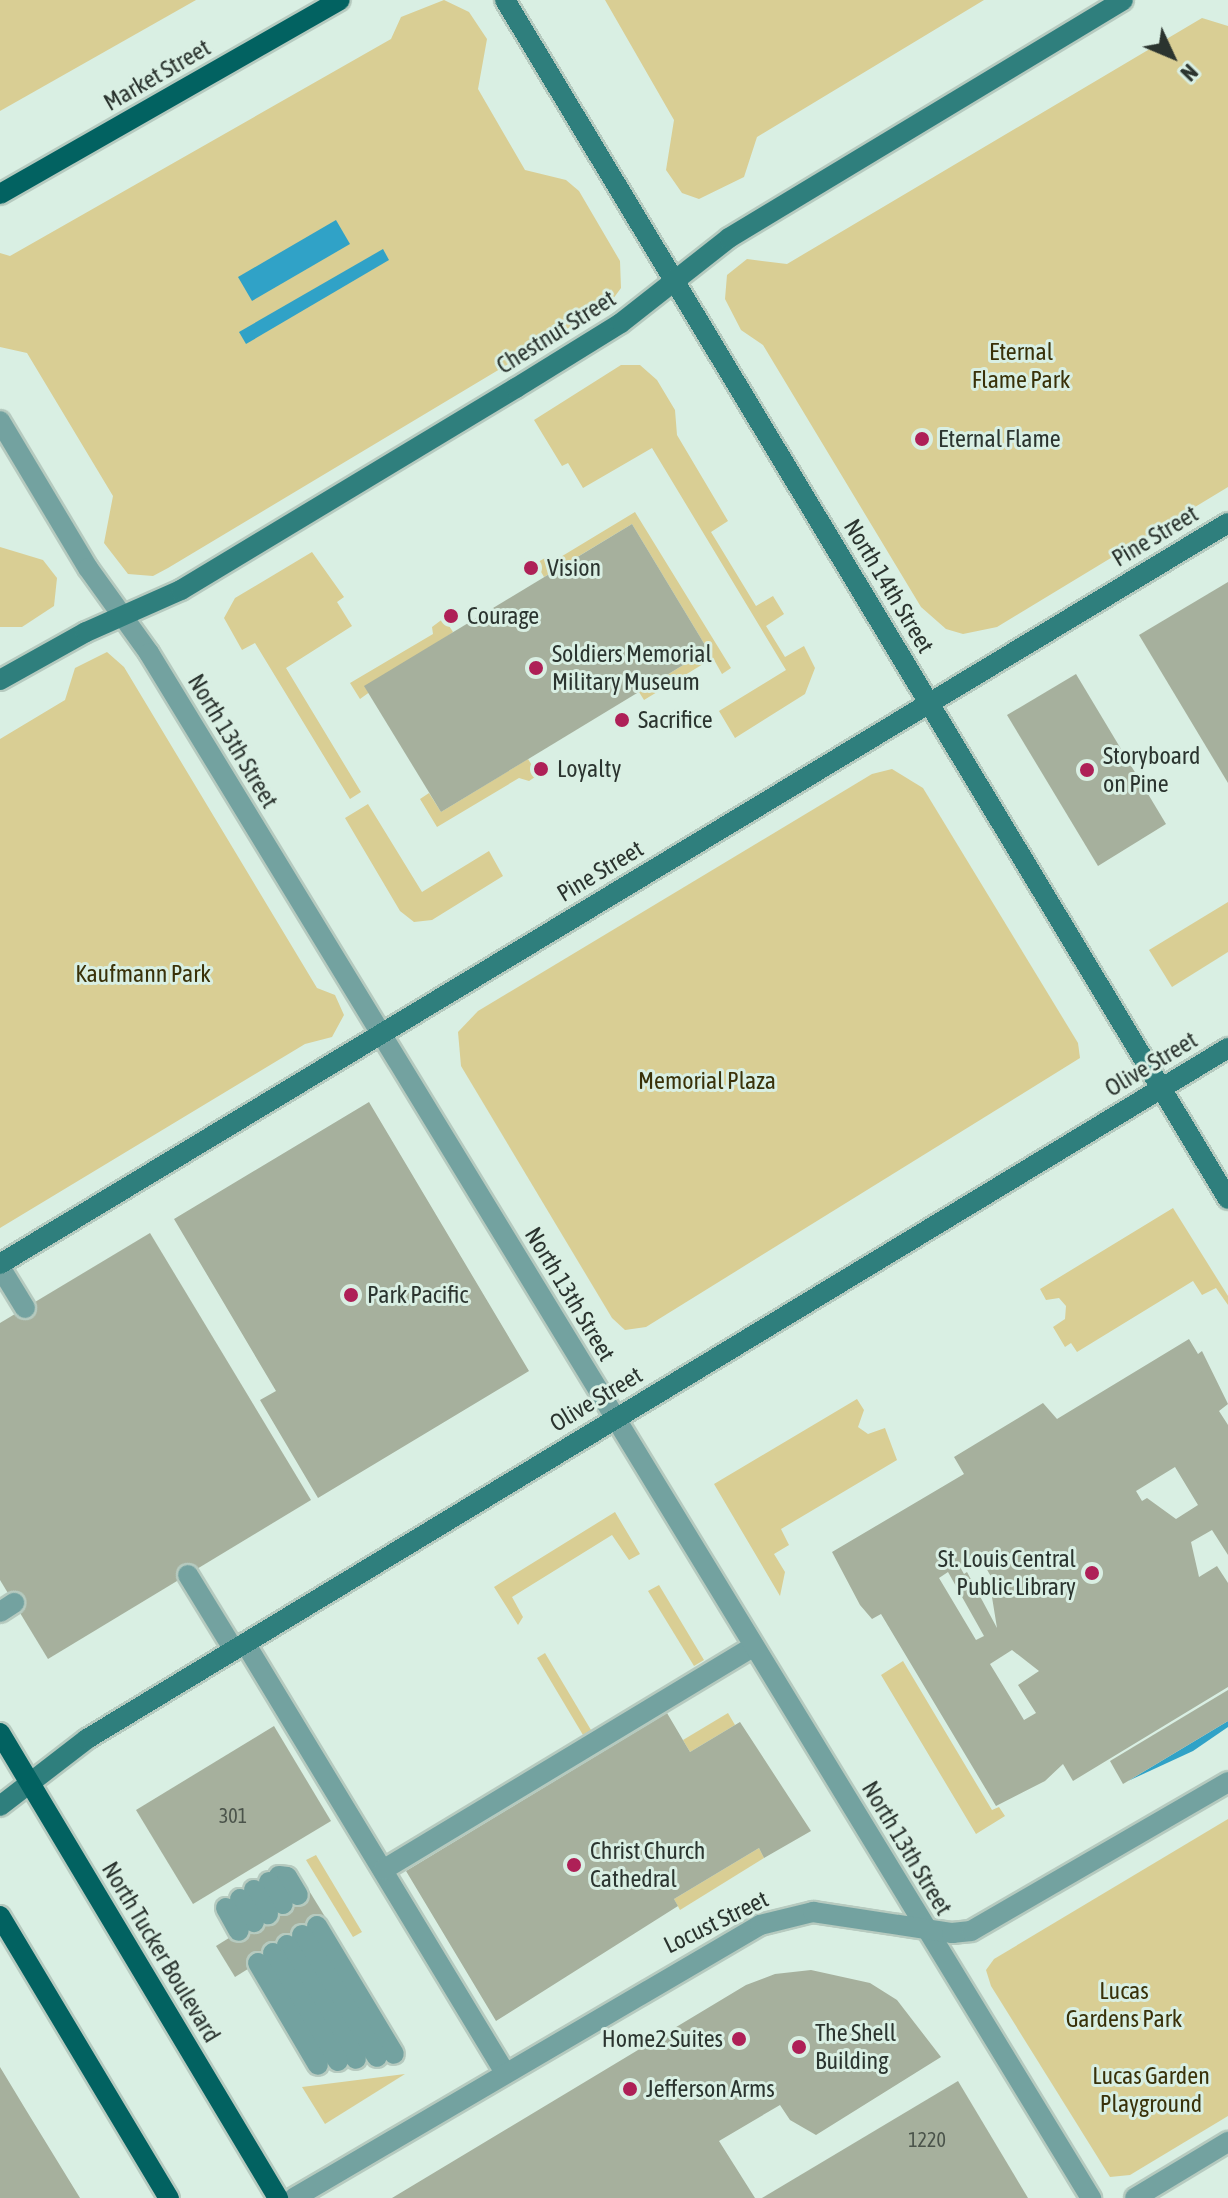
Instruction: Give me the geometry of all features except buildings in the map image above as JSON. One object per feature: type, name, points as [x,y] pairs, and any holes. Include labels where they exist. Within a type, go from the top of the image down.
[{"type":"main road","name":"Market Street","points":[[0,194],[340,0]]},
{"type":"main road","name":"North 14th Street","points":[[505,0],[675,277],[928,704],[1228,1199]]},
{"type":"main road","name":"Chestnut Street","points":[[0,680],[181,590],[516,388],[621,323],[675,277],[729,238],[1123,0]]},
{"type":"main road","name":"Pine Street","points":[[0,1266],[1228,523]]},
{"type":"main road","name":"Olive Street","points":[[0,1806],[87,1739],[1228,1048]]},
{"type":"main road","name":"North Tucker Boulevard","points":[[0,1733],[278,2198]]},
{"type":"main road","points":[[0,1916],[169,2198]]},
{"type":"street","name":"North 13th Street","points":[[0,421],[88,568],[126,616],[1091,2198]]},
{"type":"street","points":[[0,1266],[25,1308]]},
{"type":"street","points":[[188,1575],[240,1646],[383,1870],[504,2071]]},
{"type":"street","points":[[383,1870],[754,1646]]},
{"type":"street","name":"Locust Street","points":[[294,2198],[504,2071],[760,1925],[813,1912],[952,1933],[987,1926],[1228,1782]]},
{"type":"street","points":[[254,1891],[287,1877],[269,1913]]},
{"type":"street","points":[[254,1891],[269,1913]]},
{"type":"street","points":[[254,1891],[269,1913]]},
{"type":"street","points":[[287,1944],[356,2059]]},
{"type":"street","points":[[287,1944],[356,2059]]},
{"type":"street","points":[[287,1944],[356,2059]]},
{"type":"street","points":[[1135,2198],[1228,2142]]},
{"type":"green space","points":[[0,0],[196,0],[0,111]]},
{"type":"green space","points":[[444,0],[469,12],[487,39],[478,89],[525,170],[566,180],[579,191],[620,261],[621,288],[610,303],[168,568],[153,576],[128,574],[104,543],[113,496],[27,353],[0,347],[0,253],[10,256],[391,39],[401,17]]},
{"type":"green space","points":[[605,0],[984,0],[757,137],[744,177],[699,199],[682,193],[666,170],[674,120]]},
{"type":"green space","name":"Eternal Flame Park","points":[[1202,18],[1228,26],[1228,487],[997,627],[963,634],[946,629],[921,607],[763,345],[741,330],[725,299],[727,275],[747,259],[787,264]]},
{"type":"green space","points":[[621,365],[640,365],[657,380],[675,410],[677,435],[728,521],[711,532],[756,606],[773,596],[784,614],[766,626],[785,657],[804,646],[815,668],[805,694],[735,738],[719,711],[786,670],[652,448],[583,488],[568,463],[562,466],[534,420]]},
{"type":"green space","points":[[635,512],[731,668],[722,674],[713,658],[644,700],[639,692],[708,650],[632,524],[544,577],[536,563],[547,557],[554,561]]},
{"type":"green space","points":[[0,547],[43,560],[57,578],[54,606],[22,627],[0,627]]},
{"type":"green space","points":[[312,552],[344,597],[337,602],[352,626],[286,668],[361,792],[350,799],[255,643],[242,650],[224,618],[235,598]]},
{"type":"green space","points":[[444,618],[453,632],[360,699],[350,683],[433,634],[432,627]]},
{"type":"green space","name":"Kaufmann Park","points":[[107,652],[124,667],[317,988],[335,995],[344,1015],[332,1037],[305,1044],[0,1228],[0,739],[65,700],[75,668]]},
{"type":"green space","points":[[528,759],[538,775],[529,781],[519,778],[437,827],[420,799],[429,793],[441,812]]},
{"type":"green space","name":"Memorial Plaza","points":[[892,769],[923,788],[1078,1043],[1080,1058],[646,1327],[625,1330],[612,1318],[461,1066],[458,1032],[478,1011],[872,774]]},
{"type":"green space","points":[[368,804],[422,892],[489,851],[503,876],[432,920],[414,922],[400,911],[345,818]]},
{"type":"green space","points":[[1228,902],[1228,952],[1172,987],[1149,950]]},
{"type":"green space","points":[[1173,1208],[1228,1296],[1228,1305],[1216,1288],[1202,1295],[1193,1281],[1077,1352],[1071,1343],[1065,1347],[1053,1327],[1065,1319],[1066,1306],[1059,1298],[1046,1300],[1040,1289]]},
{"type":"green space","points":[[857,1399],[864,1410],[858,1427],[868,1434],[885,1428],[897,1460],[781,1529],[789,1545],[774,1554],[785,1572],[780,1596],[714,1484]]},
{"type":"green space","points":[[615,1512],[640,1554],[629,1560],[612,1535],[512,1597],[523,1617],[518,1625],[494,1587]]},
{"type":"green space","points":[[659,1585],[704,1660],[694,1666],[648,1591]]},
{"type":"green space","points":[[545,1653],[591,1730],[583,1735],[537,1658]]},
{"type":"green space","points":[[903,1661],[992,1810],[999,1807],[1005,1816],[976,1834],[881,1675]]},
{"type":"green space","points":[[728,1713],[735,1725],[690,1752],[683,1740]]},
{"type":"green space","name":"Lucas Gardens Park","points":[[1228,1819],[1228,2116],[1130,2175],[1110,2177],[991,1986],[986,1970],[994,1959]]},
{"type":"green space","points":[[759,1848],[764,1858],[680,1910],[674,1899]]},
{"type":"green space","points":[[316,1855],[362,1932],[353,1937],[306,1860]]},
{"type":"green space","points":[[405,2074],[325,2124],[302,2087]]},
{"type":"water","points":[[336,220],[350,244],[252,301],[238,277]]},
{"type":"water","points":[[383,249],[389,260],[246,344],[239,332]]},
{"type":"water","points":[[1228,1721],[1228,1727],[1193,1751],[1128,1781]]},
{"type":"place","name":"Eternal Flame","points":[[922,439]]},
{"type":"place","name":"Vision","points":[[531,568]]},
{"type":"place","name":"Courage","points":[[451,616]]},
{"type":"place","name":"Soldiers Memorial Military Museum","points":[[536,668]]},
{"type":"place","name":"Sacrifice","points":[[622,720]]},
{"type":"place","name":"Loyalty","points":[[541,769]]},
{"type":"place","name":"Storyboard on Pine","points":[[1087,770]]},
{"type":"place","name":"Park Pacific","points":[[351,1295]]},
{"type":"place","name":"St. Louis Central Public Library","points":[[1092,1573]]},
{"type":"place","name":"Christ Church Cathedral","points":[[574,1865]]},
{"type":"place","name":"Home2 Suites","points":[[739,2039]]},
{"type":"place","name":"The Shell Building","points":[[799,2047]]},
{"type":"place","name":"Jefferson Arms","points":[[630,2089]]},
{"type":"park label","name":"Lucas Garden Playground","points":[[1151,2090]]}]
